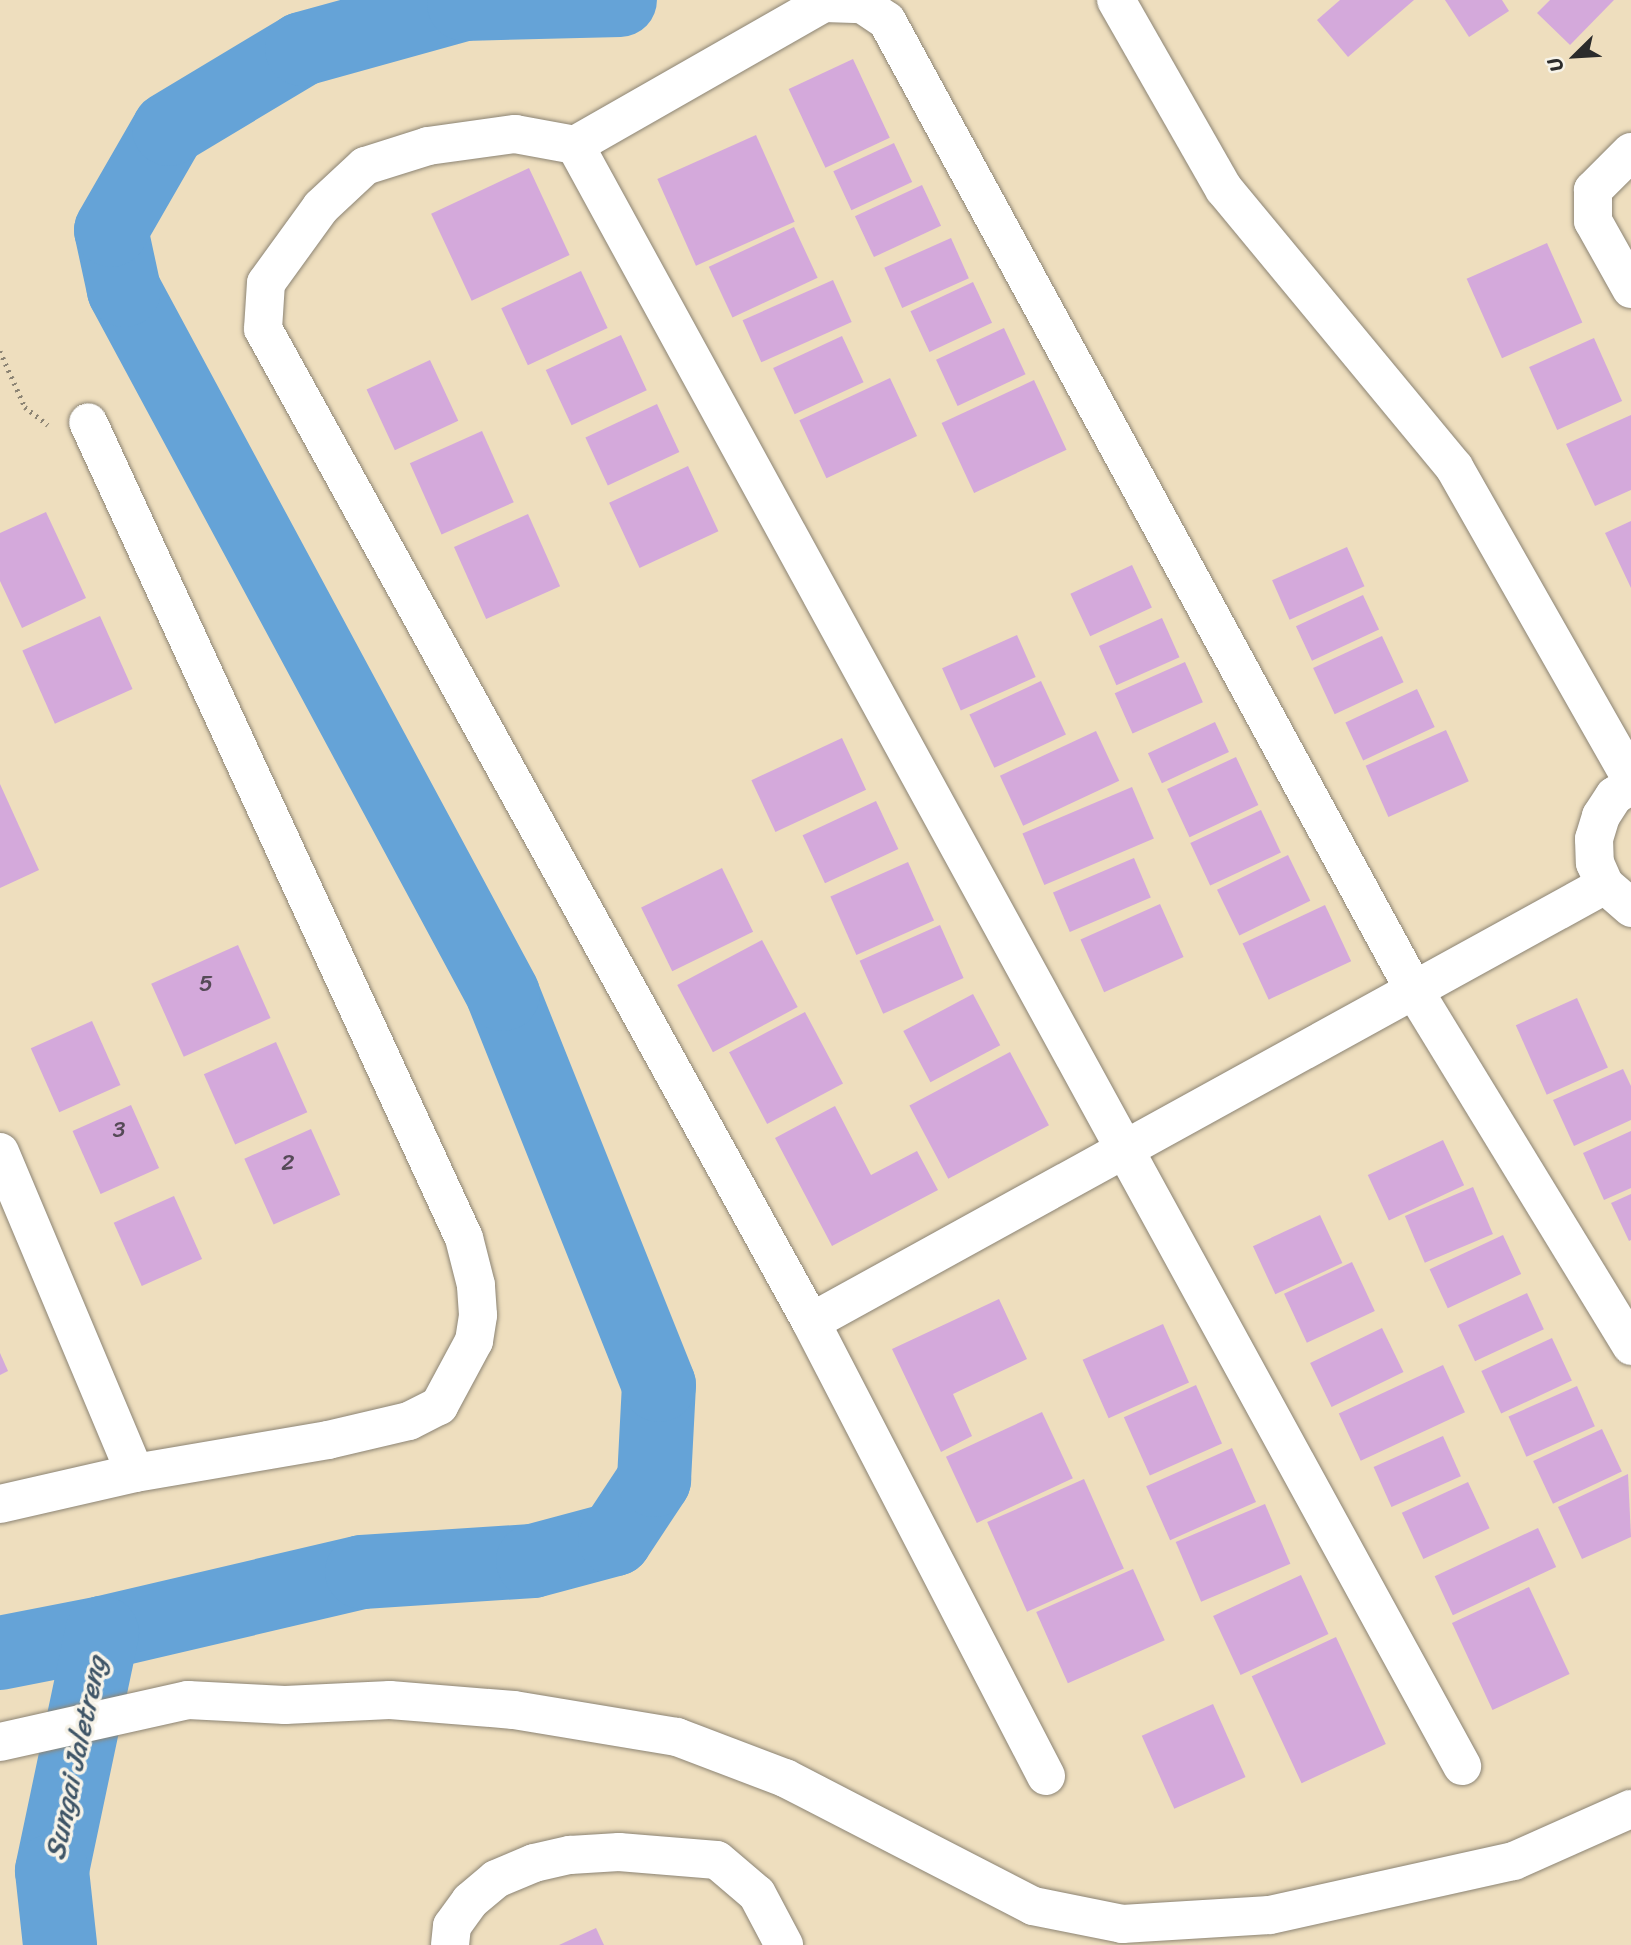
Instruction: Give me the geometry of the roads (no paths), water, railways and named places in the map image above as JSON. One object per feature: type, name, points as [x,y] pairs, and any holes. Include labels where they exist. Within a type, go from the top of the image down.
[{"type":"street","points":[[1116,0],[1224,189],[1454,467],[1631,778]]},
{"type":"street","points":[[1046,1776],[811,1322],[263,329],[266,283],[321,206],[365,166],[428,146],[515,134],[575,145],[824,3],[862,4],[887,21],[1414,990],[1631,1346]]},
{"type":"street","points":[[575,145],[1127,1147],[1462,1766]]},
{"type":"street","points":[[1631,152],[1593,190],[1593,221],[1631,289]]},
{"type":"street","points":[[0,1504],[135,1473],[328,1440],[409,1421],[439,1406],[459,1372],[474,1340],[477,1305],[464,1238],[88,422]]},
{"type":"street","points":[[811,1322],[1414,990],[1618,897],[1595,863],[1594,839],[1601,816],[1614,796],[1631,785]]},
{"type":"street","points":[[0,1152],[135,1473]]},
{"type":"street","points":[[0,1742],[188,1700],[285,1704],[417,1702],[514,1710],[677,1737],[785,1778],[1033,1906],[1122,1924],[1279,1930],[1514,1861],[1631,1809]]},
{"type":"street","points":[[450,1945],[452,1926],[470,1901],[496,1880],[558,1857],[619,1852],[718,1860],[757,1894],[784,1945]]},
{"type":"waterway","points":[[102,1633],[362,1572],[533,1561],[615,1539],[654,1480],[659,1385],[503,994],[124,290],[111,230],[169,129],[302,49],[464,4],[620,0]]},
{"type":"waterway","name":"Sungai Jaletreng","points":[[0,1653],[102,1633],[52,1871],[60,1945]]}]
